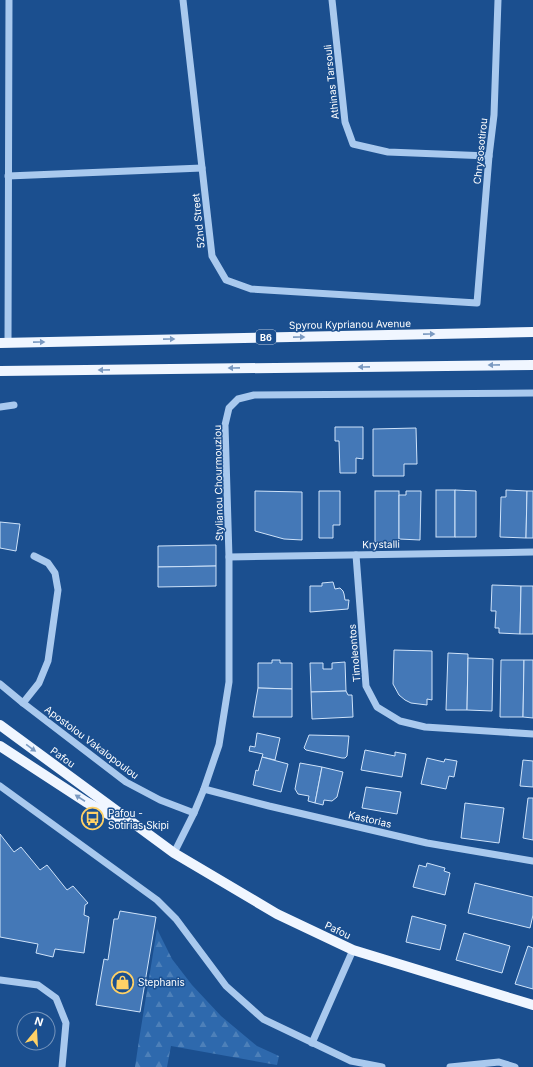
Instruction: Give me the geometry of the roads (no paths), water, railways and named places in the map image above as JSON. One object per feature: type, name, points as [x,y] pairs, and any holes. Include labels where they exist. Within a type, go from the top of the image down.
[{"type":"main road","name":"Spyrou Kyprianou Avenue","points":[[4,343],[533,332]]},
{"type":"main road","points":[[0,371],[533,365]]},
{"type":"main road","name":"Pafou","points":[[0,725],[174,853],[277,914],[353,950],[533,1005]]},
{"type":"main road","name":"Pafou","points":[[0,746],[86,802],[151,837]]},
{"type":"street","points":[[4,343],[8,176],[9,0]]},
{"type":"street","name":"52nd Street","points":[[183,0],[212,256],[226,280],[251,289],[477,303]]},
{"type":"street","name":"Athinas Tarsouli","points":[[332,0],[345,122],[353,144],[388,152],[489,156]]},
{"type":"street","name":"Chrysosotirou","points":[[477,303],[489,156],[494,115],[498,0]]},
{"type":"street","points":[[8,176],[202,168]]},
{"type":"street","name":"Stylianou Chourmouziou","points":[[174,853],[204,789],[219,745],[229,682],[229,556],[225,425],[229,408],[238,399],[254,395],[533,393]]},
{"type":"street","points":[[0,407],[14,405]]},
{"type":"street","name":"Krystalli","points":[[229,556],[533,552]]},
{"type":"street","name":"Timoleontos","points":[[356,554],[366,686],[377,707],[400,721],[425,727],[533,734]]},
{"type":"street","points":[[23,703],[39,683],[48,661],[58,590],[55,573],[48,563],[34,556]]},
{"type":"street","name":"Apostolou Vakalopoulou","points":[[0,684],[126,782],[160,800],[194,813]]},
{"type":"street","points":[[0,786],[157,900],[176,919],[226,986],[263,1019],[351,1061],[382,1067]]},
{"type":"street","name":"Kastorias","points":[[204,789],[269,806],[427,842],[533,861]]},
{"type":"street","points":[[312,1043],[353,950]]},
{"type":"street","points":[[0,980],[38,985],[56,998],[66,1023],[62,1067]]},
{"type":"street","points":[[450,1067],[499,1062],[515,1067]]},
{"type":"place","name":"Pafou - Sotirias Skipi","points":[[92,819]]},
{"type":"place","name":"Stephanis","points":[[122,982]]}]
